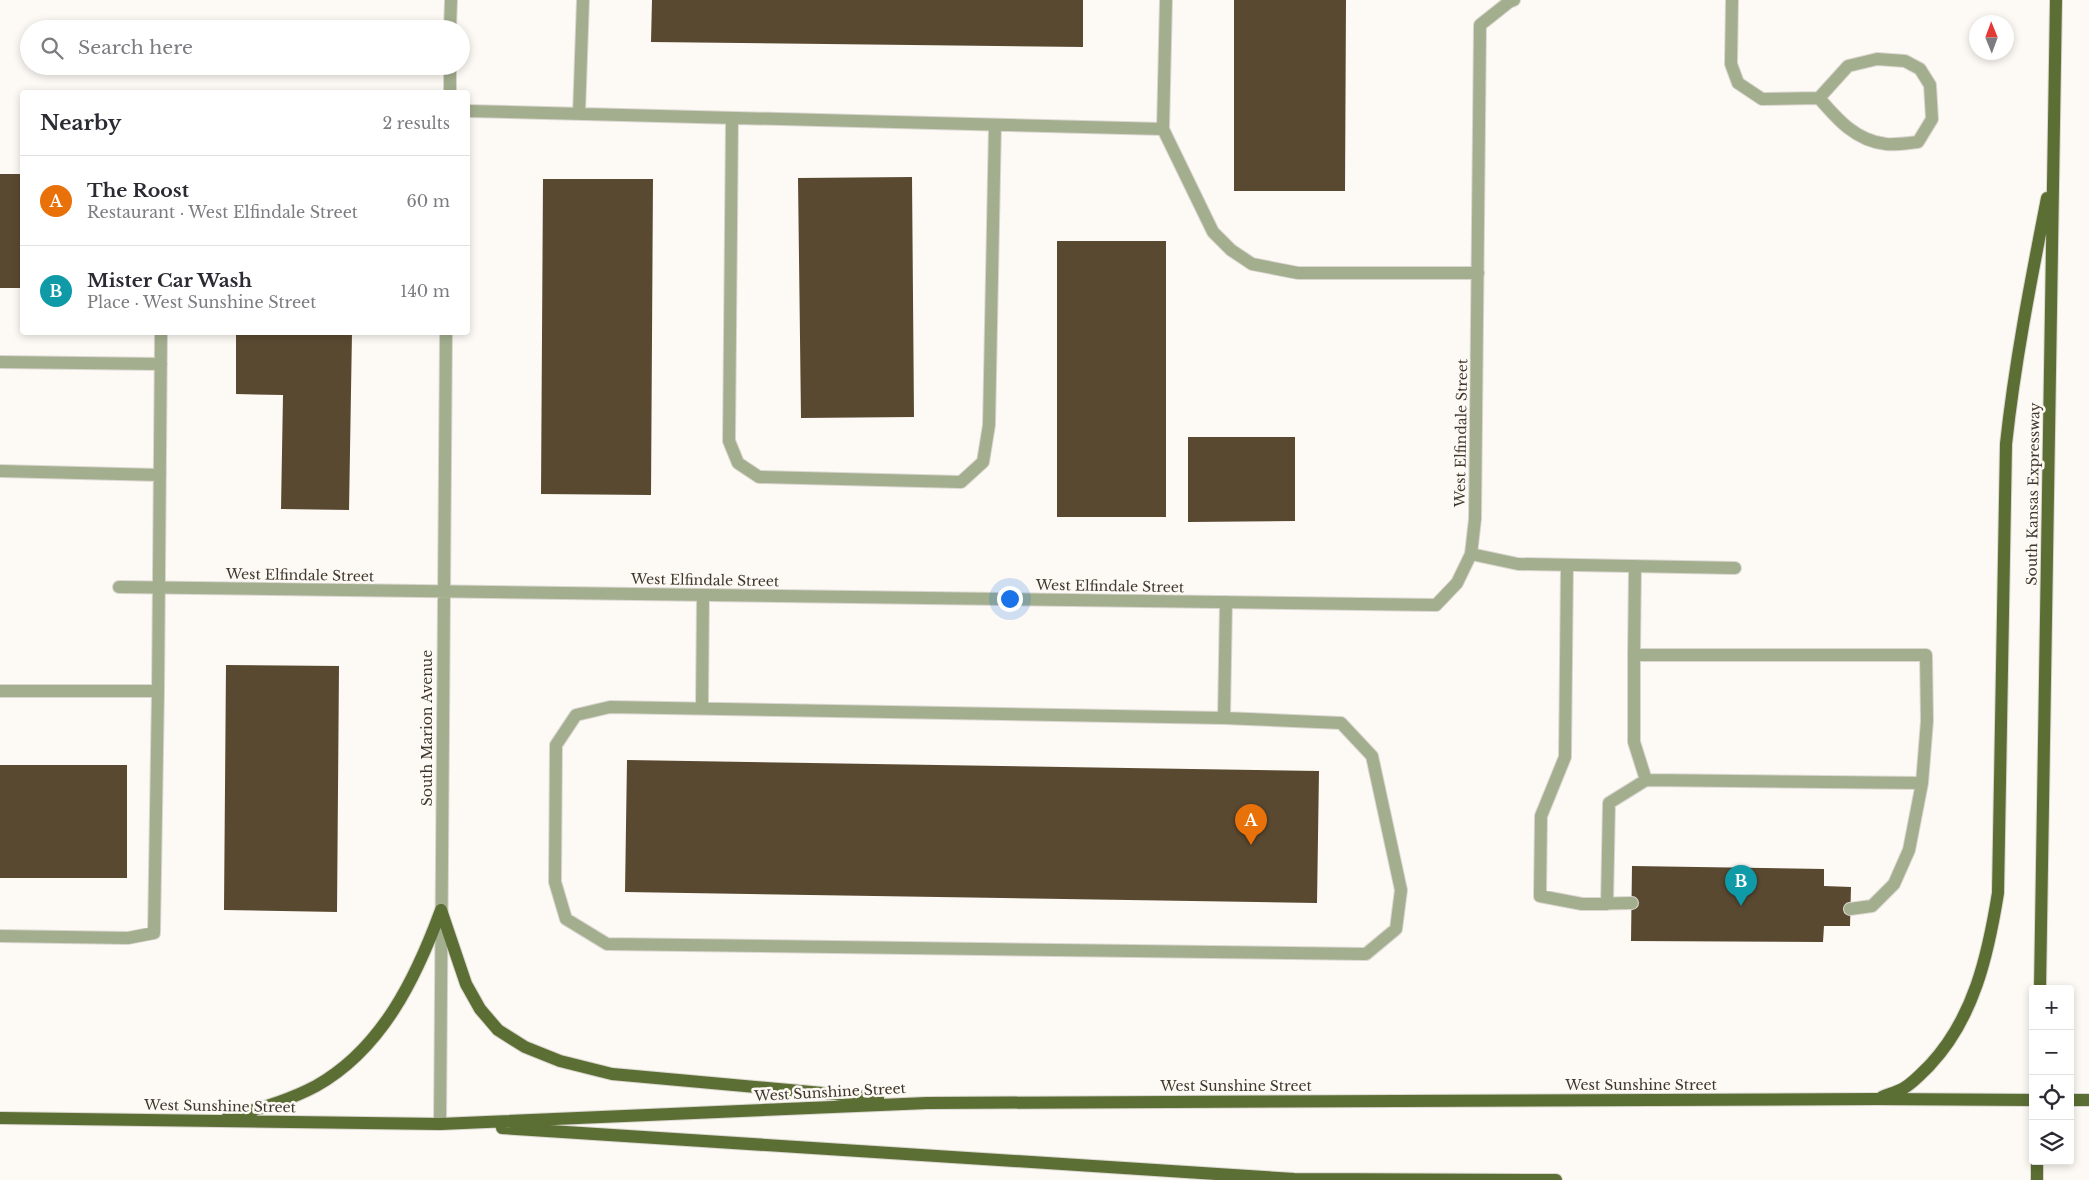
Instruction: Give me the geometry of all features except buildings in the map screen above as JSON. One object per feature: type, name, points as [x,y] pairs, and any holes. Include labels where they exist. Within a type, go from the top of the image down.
[{"type":"main road","name":"South Kansas Expressway","points":[[2040,985],[2056,0]]},
{"type":"main road","points":[[1877,1099],[1905,1088],[1940,1054],[1958,1027],[1970,1003],[1990,940],[1998,892],[2006,444],[2012,388],[2025,309],[2054,166]]},
{"type":"main road","points":[[441,910],[466,984],[480,1010],[498,1030],[524,1047],[560,1061],[612,1074],[927,1103]]},
{"type":"main road","points":[[217,1121],[281,1101],[316,1085],[357,1054],[376,1035],[413,979],[441,910]]},
{"type":"main road","name":"West Sunshine Street","points":[[440,1124],[927,1103],[2029,1100]]},
{"type":"main road","points":[[2074,1100],[2089,1100]]},
{"type":"main road","name":"West Sunshine Street","points":[[0,1118],[440,1124],[1299,1179],[1556,1180]]},
{"type":"main road","points":[[2037,1165],[2037,1180]]},
{"type":"street","points":[[450,20],[451,0]]},
{"type":"street","points":[[579,114],[583,0]]},
{"type":"street","points":[[1166,0],[1163,129],[1213,232],[1231,250],[1252,264],[1298,273],[1478,273]]},
{"type":"street","name":"West Elfindale Street","points":[[119,587],[1436,605],[1457,583],[1471,554],[1475,519],[1480,25],[1508,2],[1514,0]]},
{"type":"street","points":[[1732,0],[1731,64],[1738,83],[1762,99],[1819,98],[1848,66],[1877,59],[1905,61],[1920,68],[1930,85],[1932,120],[1918,142],[1886,144],[1865,138],[1848,129],[1819,98]]},
{"type":"street","points":[[450,75],[450,90]]},
{"type":"street","points":[[470,112],[1163,129]]},
{"type":"street","points":[[732,118],[729,440],[738,463],[759,477],[961,482],[982,462],[989,425],[995,125]]},
{"type":"street","points":[[0,936],[128,938],[154,934],[161,335]]},
{"type":"street","name":"South Marion Avenue","points":[[440,1124],[446,335]]},
{"type":"street","points":[[0,362],[161,364]]},
{"type":"street","points":[[0,471],[160,475]]},
{"type":"street","points":[[1471,554],[1518,564],[1734,568]]},
{"type":"street","points":[[1567,566],[1565,757],[1541,816],[1540,896],[1582,904],[1632,903]]},
{"type":"street","points":[[1635,566],[1634,742],[1646,780]]},
{"type":"street","points":[[702,707],[703,595]]},
{"type":"street","points":[[1224,718],[1226,602]]},
{"type":"street","points":[[1634,655],[1926,655],[1927,721],[1922,783],[1909,850],[1894,884],[1872,906],[1850,910]]},
{"type":"street","points":[[0,691],[158,691]]},
{"type":"street","points":[[610,706],[1224,718],[1342,723],[1372,756],[1401,890],[1396,929],[1366,954],[607,944],[566,919],[555,882],[556,745],[576,715],[610,706]]},
{"type":"street","points":[[1607,904],[1609,803],[1646,780],[1922,783]]},
{"type":"place","name":"The Roost","points":[[1251,845]]},
{"type":"place","name":"Mister Car Wash","points":[[1741,906]]}]
